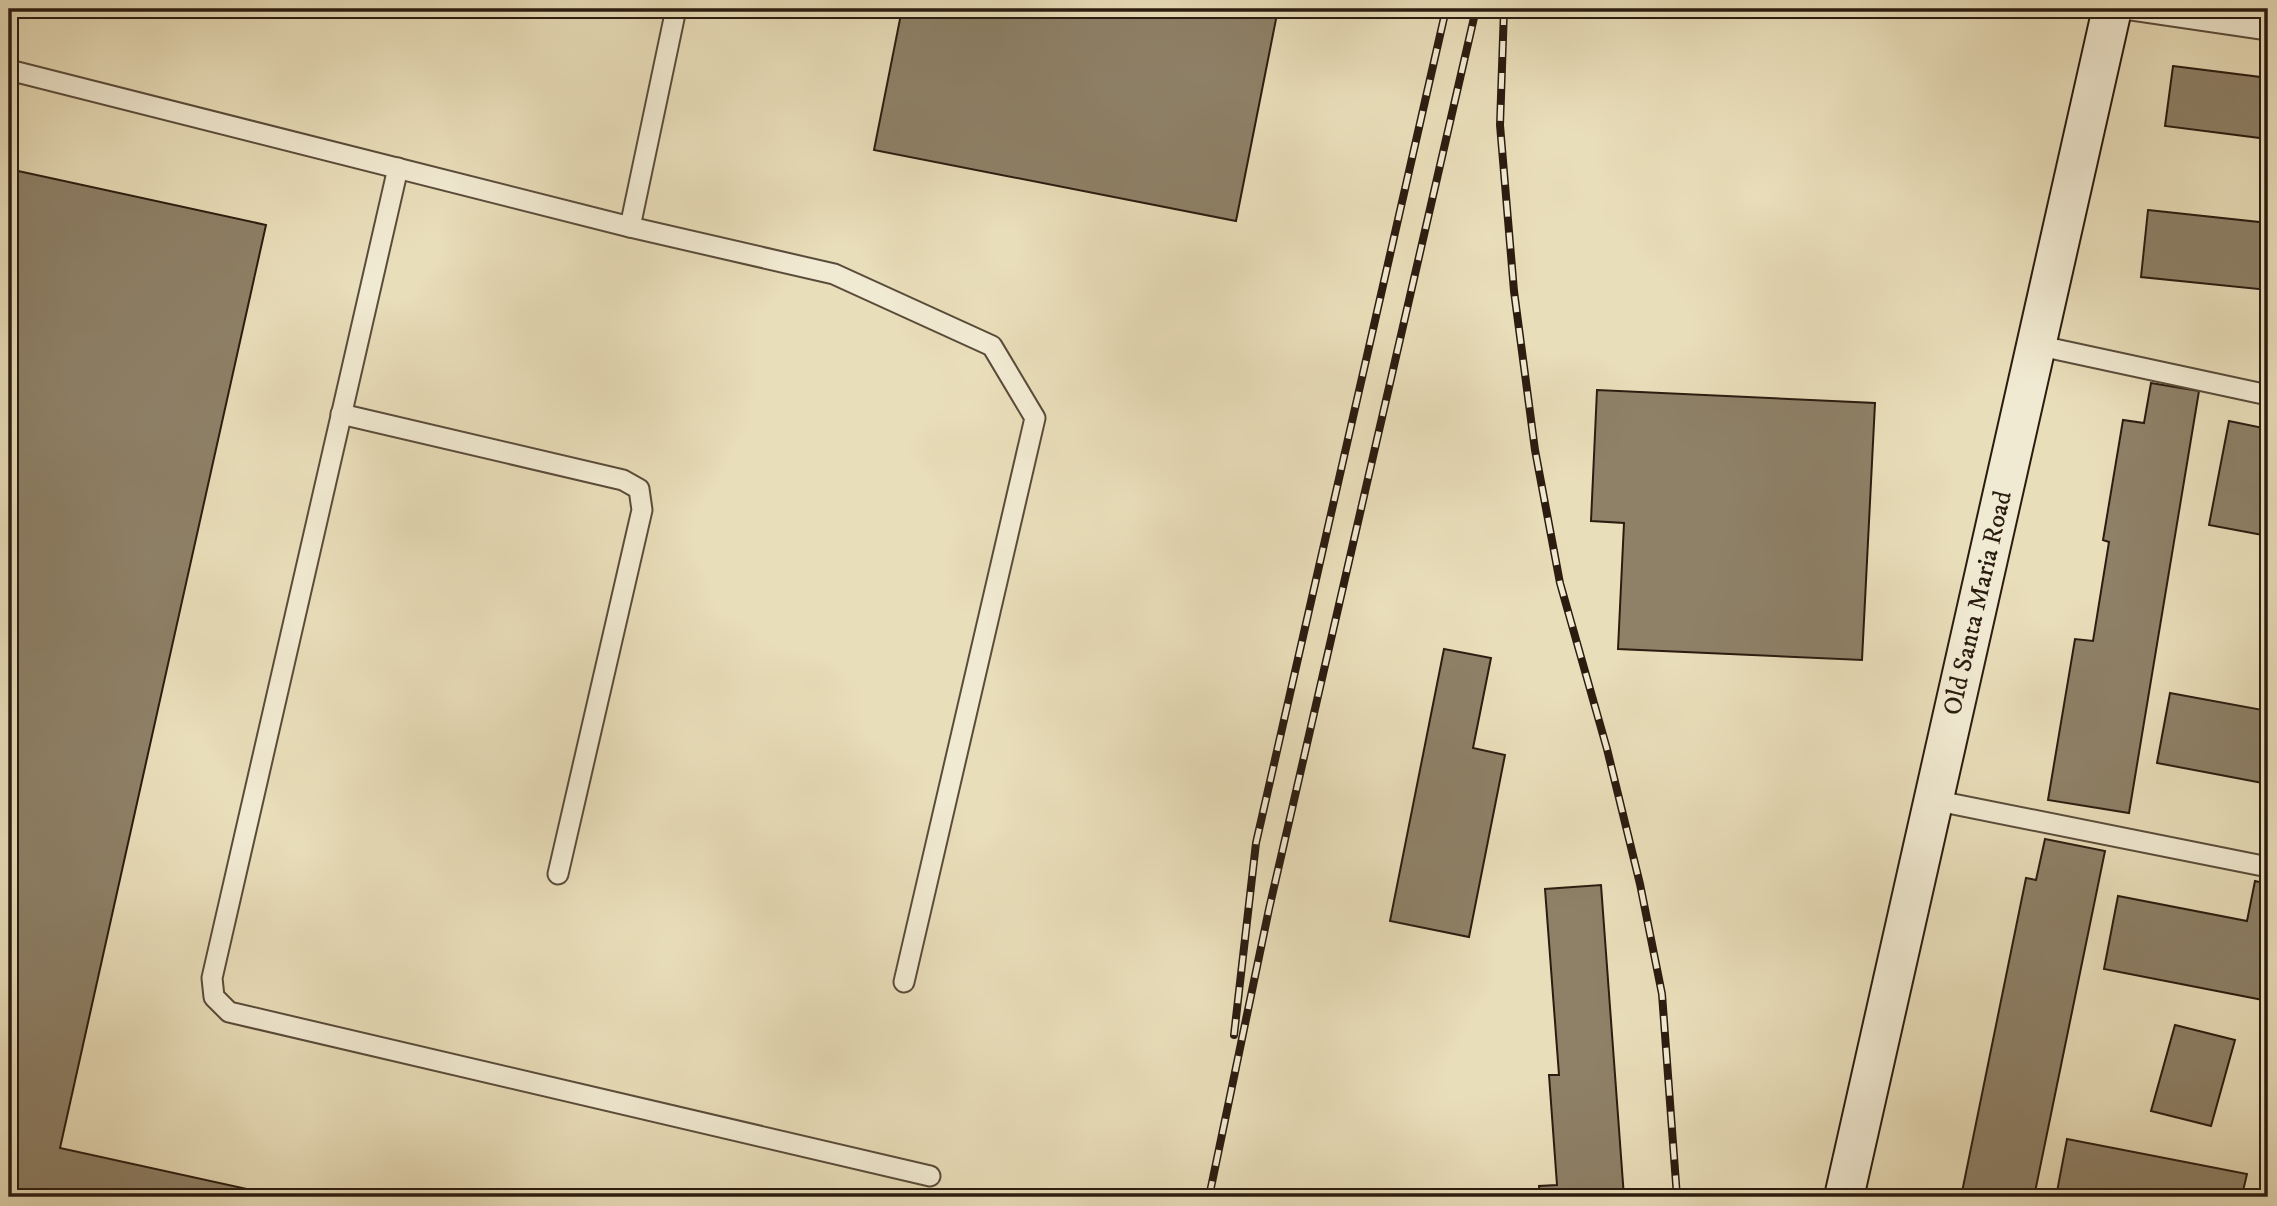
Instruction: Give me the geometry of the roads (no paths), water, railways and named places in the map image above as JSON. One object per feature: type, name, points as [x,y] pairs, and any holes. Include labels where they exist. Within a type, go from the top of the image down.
[{"type":"main road","name":"Old Santa Maria Road","points":[[1844,1197],[2112,9]]},
{"type":"lane","points":[[630,227],[676,9]]},
{"type":"lane","points":[[2125,9],[2183,13],[2268,30]]},
{"type":"lane","points":[[9,70],[630,227],[834,274],[992,345],[1035,418],[904,982]]},
{"type":"lane","points":[[398,168],[212,978],[214,996],[229,1012],[930,1176]]},
{"type":"lane","points":[[2036,345],[2268,395]]},
{"type":"lane","points":[[341,414],[623,480],[639,489],[642,510],[558,874]]},
{"type":"lane","points":[[1933,800],[2268,867]]},
{"type":"railway","points":[[1234,1035],[1256,843],[1446,9]]},
{"type":"railway","points":[[1209,1197],[1269,909],[1476,9]]},
{"type":"railway","points":[[1504,9],[1500,125],[1514,291],[1535,450],[1560,583],[1607,749],[1640,884],[1662,994],[1677,1197]]}]
